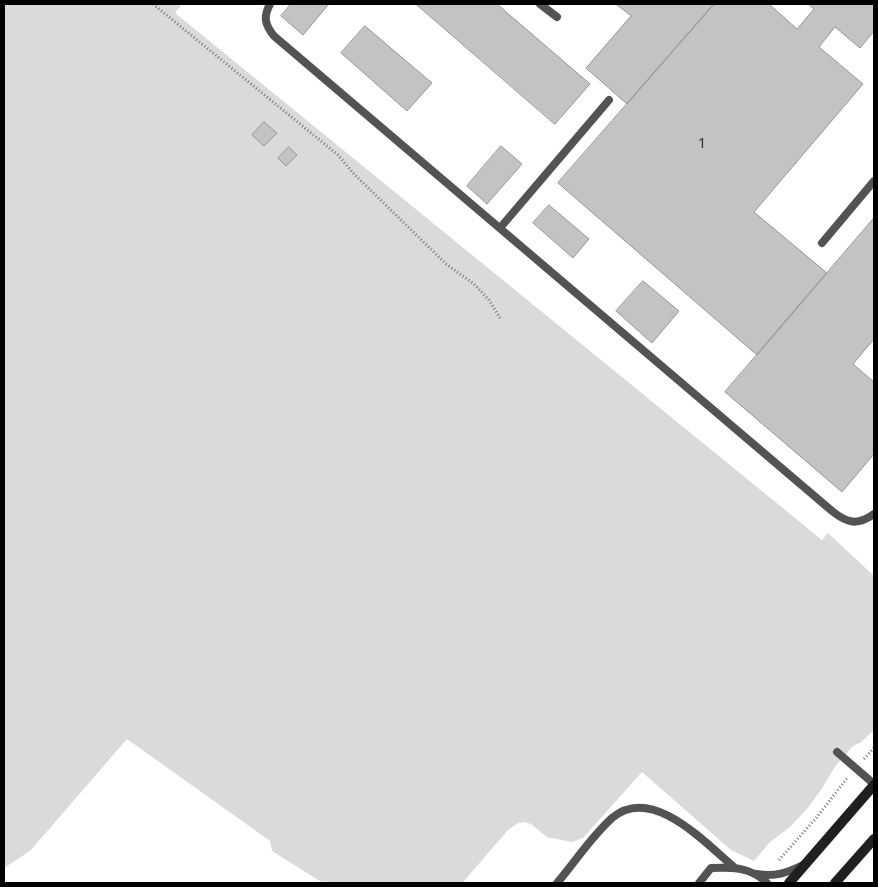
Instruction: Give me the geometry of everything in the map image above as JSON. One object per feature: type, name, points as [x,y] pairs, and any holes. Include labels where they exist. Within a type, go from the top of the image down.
[{"type":"main road","points":[[789,883],[874,785]]},
{"type":"main road","points":[[835,883],[874,839]]},
{"type":"lane","points":[[270,4],[264,18],[267,28],[274,36],[844,521],[865,521],[874,514]]},
{"type":"lane","points":[[540,4],[557,18]]},
{"type":"lane","points":[[500,228],[609,100]]},
{"type":"lane","points":[[822,243],[874,181]]},
{"type":"lane","points":[[837,752],[874,785]]},
{"type":"lane","points":[[557,883],[598,833],[614,817],[634,808],[652,809],[667,814],[734,867]]},
{"type":"lane","points":[[699,883],[711,868],[734,867],[755,873],[766,879],[786,873],[805,864]]},
{"type":"path","points":[[153,4],[338,155],[352,173],[446,264],[474,284],[489,300],[500,318]]},
{"type":"path","points":[[766,879],[874,748]]},
{"type":"shaded area","points":[[4,4],[182,4],[175,13],[822,540],[828,533],[874,576],[874,730],[860,743],[853,746],[836,765],[807,809],[790,827],[770,842],[754,861],[731,850],[642,772],[583,838],[572,842],[547,837],[531,824],[525,822],[518,823],[508,830],[464,881],[466,883],[323,883],[272,851],[270,841],[127,739],[30,851],[4,868]]},
{"type":"building","points":[[291,4],[329,4],[303,35],[281,16]]},
{"type":"building","points":[[416,4],[497,4],[590,84],[555,124]]},
{"type":"building","points":[[616,4],[714,4],[627,104],[586,68],[631,16]]},
{"type":"building","points":[[714,4],[769,4],[797,29],[814,9],[808,4],[874,5],[874,31],[860,48],[835,27],[819,47],[863,84],[754,212],[827,273],[757,355],[558,183]]},
{"type":"building","points":[[365,26],[432,83],[407,111],[341,53]]},
{"type":"building","points":[[264,122],[277,133],[264,146],[252,135]]},
{"type":"building","points":[[501,146],[522,164],[487,204],[467,186]]},
{"type":"building","points":[[289,147],[297,155],[286,166],[278,158]]},
{"type":"building","points":[[549,205],[589,239],[573,258],[533,223]]},
{"type":"building","points":[[874,218],[874,339],[853,364],[874,382],[874,454],[842,492],[725,392]]},
{"type":"building","points":[[643,281],[679,311],[652,343],[616,311]]}]
